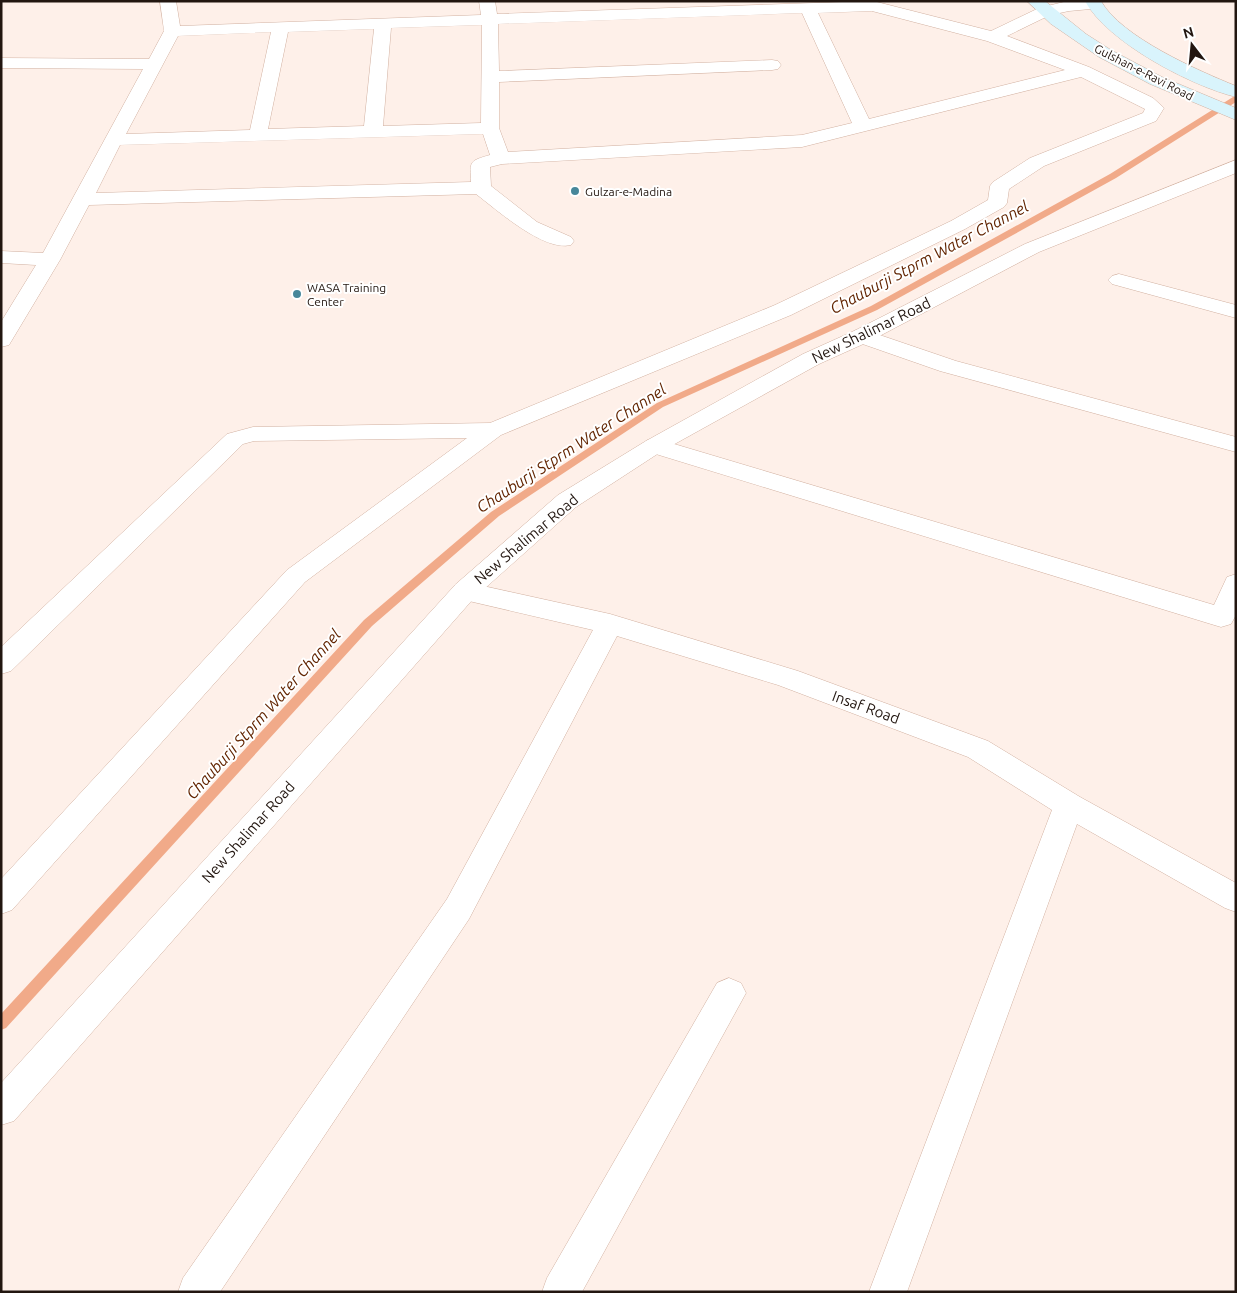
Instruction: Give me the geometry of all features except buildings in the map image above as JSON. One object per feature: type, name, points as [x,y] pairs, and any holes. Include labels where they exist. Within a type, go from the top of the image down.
[{"type":"main road","name":"Gulshan-e-Ravi Road","points":[[1094,3],[1118,28],[1153,55],[1214,84],[1236,92]]},
{"type":"main road","name":"Gulshan-e-Ravi Road","points":[[1040,6],[1090,45],[1108,56],[1190,96],[1236,115]]},
{"type":"street","points":[[1,340],[50,260],[172,31],[168,1]]},
{"type":"street","points":[[486,1],[490,19],[490,128],[501,158]]},
{"type":"street","points":[[993,37],[1040,6],[1069,6],[1094,3]]},
{"type":"street","points":[[1,901],[296,576],[493,430],[783,310],[958,226],[997,202],[1000,186],[1037,162],[1150,117],[1155,108],[1147,102],[1083,71],[993,37],[886,5],[172,31]]},
{"type":"street","points":[[808,9],[863,126]]},
{"type":"street","points":[[373,132],[383,23]]},
{"type":"street","points":[[258,135],[281,27]]},
{"type":"street","points":[[1,63],[154,64]]},
{"type":"street","points":[[491,77],[772,65]]},
{"type":"street","points":[[481,188],[480,164],[501,158],[802,141],[1083,71]]},
{"type":"street","points":[[114,140],[490,128]]},
{"type":"street","name":"New Shalimar Road","points":[[1,1109],[465,591],[567,501],[654,446],[811,360],[862,336],[1032,248],[1236,166]]},
{"type":"street","points":[[82,199],[481,188],[530,226],[564,240]]},
{"type":"street","points":[[1,257],[50,260]]},
{"type":"street","points":[[1118,280],[1236,312]]},
{"type":"street","points":[[862,336],[948,366],[1236,445]]},
{"type":"street","points":[[1,664],[235,439],[253,434],[493,430]]},
{"type":"street","points":[[654,446],[1228,619],[1230,602],[1236,583]]},
{"type":"street","name":"Insaf Road","points":[[465,591],[610,624],[788,678],[978,748],[1069,805],[1236,899]]},
{"type":"street","points":[[196,1292],[458,909],[610,624]]},
{"type":"street","points":[[888,1292],[1069,805]]},
{"type":"street","points":[[561,1292],[729,993]]},
{"type":"waterway","name":"Chauburji Stprm Water Channel","points":[[1,1024],[368,623],[495,514],[660,405],[874,308],[1113,176],[1236,99]]},
{"type":"place","name":"Gulzar-e-Madina","points":[[575,191]]},
{"type":"place","name":"WASA Training Center","points":[[297,294]]}]
